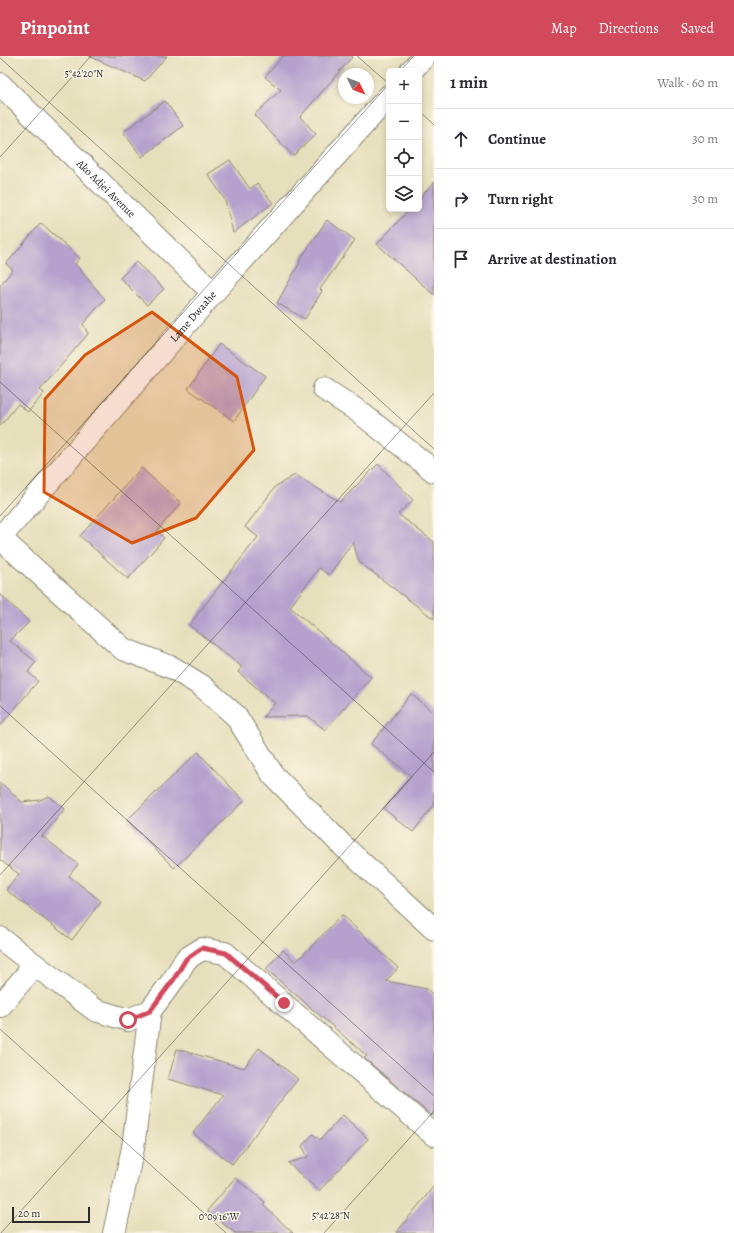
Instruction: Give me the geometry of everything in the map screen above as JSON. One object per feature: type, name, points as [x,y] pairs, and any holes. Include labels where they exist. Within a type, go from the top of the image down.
[{"type":"street","points":[[415,68],[425,56]]},
{"type":"street","name":"Ako Adjei Avenue","points":[[0,84],[213,293]]},
{"type":"street","name":"Lame Dwaahe","points":[[0,538],[213,293],[386,99]]},
{"type":"street","points":[[324,390],[358,411],[434,472]]},
{"type":"street","points":[[0,538],[123,649],[173,668],[202,686],[225,706],[236,716],[273,775],[341,844],[434,929]]},
{"type":"street","points":[[0,938],[95,1010],[128,1020],[150,1011]]},
{"type":"street","points":[[114,1233],[133,1148],[150,1011],[174,979],[186,959],[202,948],[226,953],[434,1135]]},
{"type":"street","points":[[0,1006],[36,965]]},
{"type":"highlighted area","points":[[152,312],[237,377],[254,450],[196,518],[132,543],[44,492],[45,399],[85,355]]},
{"type":"building","points":[[89,56],[167,56],[145,81]]},
{"type":"building","points":[[283,56],[353,56],[343,68],[338,68],[338,73],[300,117],[316,134],[293,156],[254,115],[281,90],[265,77]]},
{"type":"building","points":[[165,101],[183,126],[142,157],[123,132]]},
{"type":"building","points":[[230,160],[250,189],[257,183],[273,203],[233,233],[225,200],[208,174]]},
{"type":"building","points":[[434,182],[434,295],[377,244],[407,212],[422,212],[422,196]]},
{"type":"building","points":[[327,220],[355,240],[320,289],[322,291],[305,319],[277,303],[300,262],[299,261]]},
{"type":"building","points":[[41,223],[80,258],[75,264],[105,299],[83,324],[88,334],[40,390],[44,393],[28,412],[18,404],[0,426],[0,285],[13,270],[6,264]]},
{"type":"building","points":[[136,262],[164,289],[147,305],[120,278]]},
{"type":"building","points":[[219,344],[265,376],[234,421],[188,389]]},
{"type":"building","points":[[378,464],[413,500],[398,514],[434,542],[434,619],[359,562],[353,542],[329,575],[319,568],[290,607],[371,677],[325,730],[308,716],[263,717],[275,703],[238,672],[242,667],[189,625],[258,537],[245,527],[276,486],[295,475],[340,502]]},
{"type":"building","points":[[141,468],[181,503],[157,531],[164,538],[128,579],[80,536]]},
{"type":"building","points":[[0,594],[29,622],[10,641],[36,662],[28,672],[38,681],[0,726]]},
{"type":"building","points":[[411,694],[434,713],[434,805],[413,832],[384,809],[411,776],[371,744]]},
{"type":"building","points":[[198,752],[244,801],[174,868],[127,820]]},
{"type":"building","points":[[0,782],[22,802],[40,800],[49,796],[65,809],[42,836],[78,864],[69,876],[101,901],[72,940],[6,890],[19,874],[0,860]]},
{"type":"building","points":[[342,915],[398,968],[386,981],[427,989],[434,996],[434,1114],[432,1116],[364,1058],[367,1056],[266,969],[283,950],[296,962]]},
{"type":"building","points":[[259,1048],[298,1079],[232,1164],[193,1133],[223,1095],[168,1079],[177,1049],[244,1068]]},
{"type":"building","points":[[343,1115],[368,1139],[319,1191],[288,1163],[308,1157],[302,1146],[313,1134],[320,1140]]},
{"type":"building","points":[[235,1178],[265,1202],[263,1205],[293,1233],[235,1233],[207,1211]]},
{"type":"building","points":[[434,1186],[434,1233],[396,1233]]},
{"type":"route","points":[[128,1020],[150,1011],[174,979],[186,959],[202,948],[226,953],[284,1003]]}]
